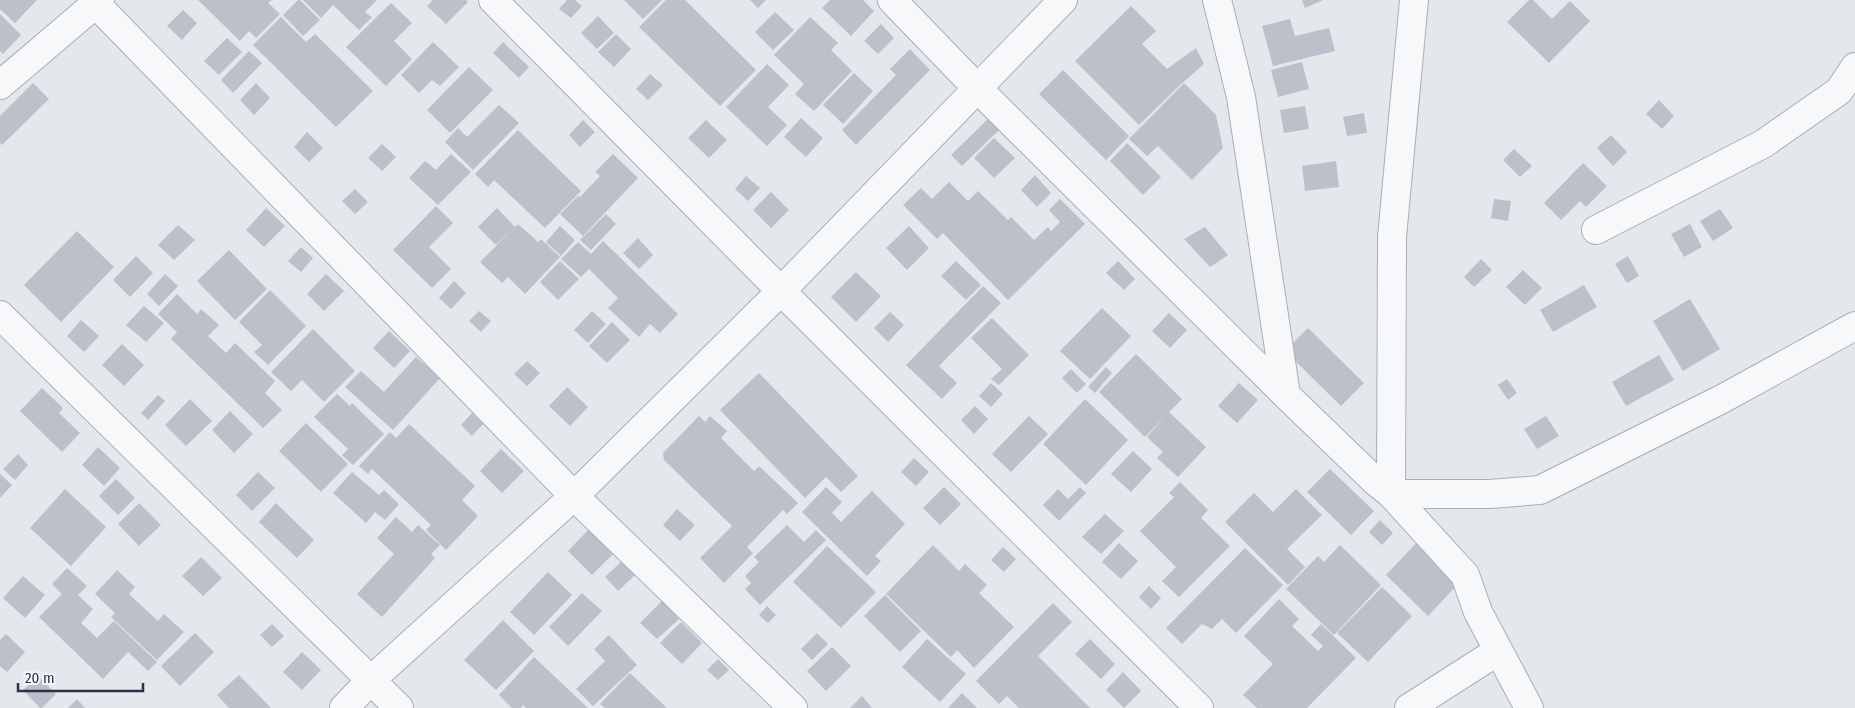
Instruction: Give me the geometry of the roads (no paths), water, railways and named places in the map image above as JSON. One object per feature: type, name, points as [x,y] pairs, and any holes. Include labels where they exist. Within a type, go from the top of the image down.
[{"type":"street","points":[[493,0],[781,291],[1199,708]]},
{"type":"street","points":[[892,0],[977,88],[1286,395],[1375,481],[1391,494],[1465,574],[1478,612],[1529,708]]},
{"type":"street","points":[[344,708],[371,680],[574,496],[781,291],[1063,0]]},
{"type":"street","points":[[1217,0],[1241,96],[1286,395]]},
{"type":"street","points":[[1391,494],[1392,237],[1414,0]]},
{"type":"street","points":[[0,85],[98,2],[574,496],[793,708]]},
{"type":"street","points":[[1596,230],[1763,144],[1838,91],[1855,67]]},
{"type":"street","points":[[0,315],[400,708]]},
{"type":"street","points":[[1391,494],[1490,494],[1540,490],[1722,400],[1855,326]]},
{"type":"street","points":[[1408,708],[1498,651]]}]
